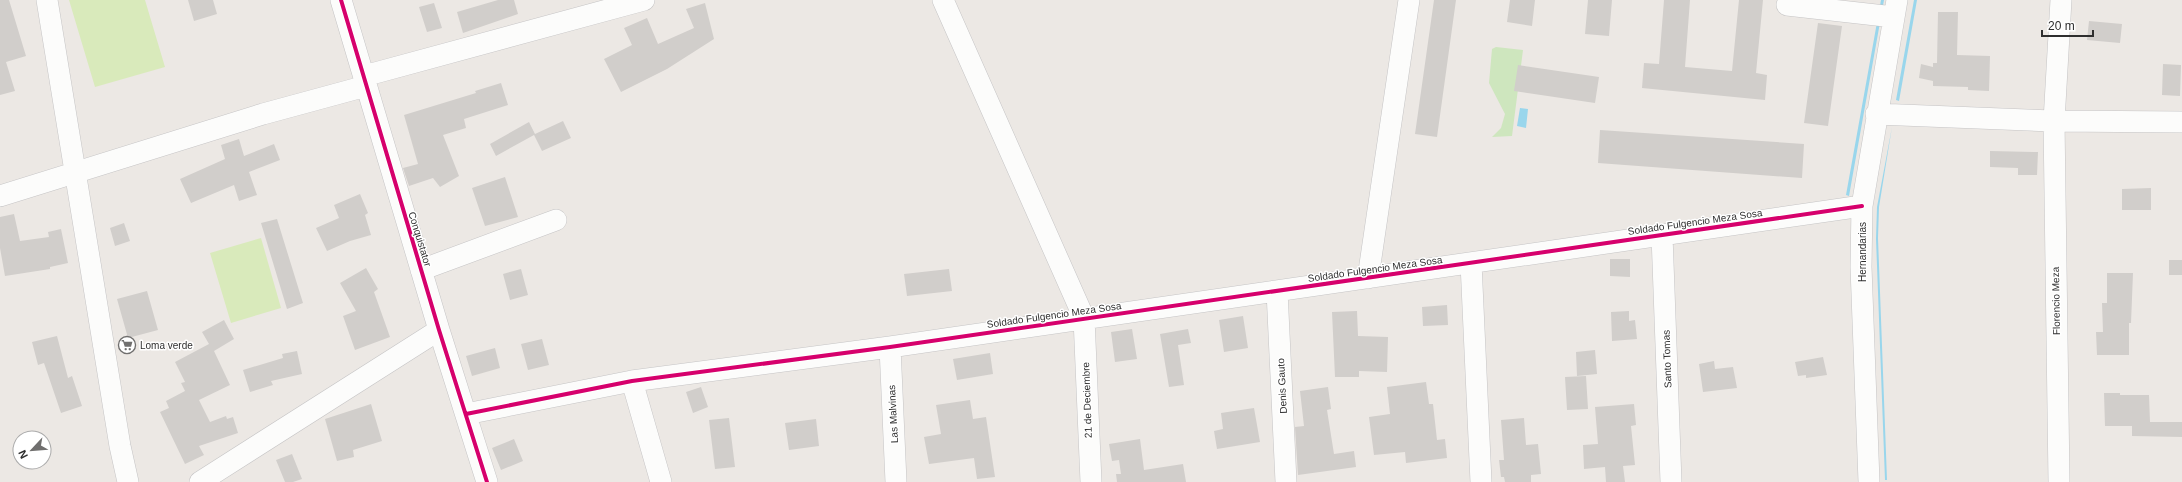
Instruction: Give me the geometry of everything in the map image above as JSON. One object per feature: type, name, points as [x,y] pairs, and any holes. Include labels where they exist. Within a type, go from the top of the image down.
[{"type":"street","points":[[47,0],[127,477]]},
{"type":"street","name":"Conquistator","points":[[341,0],[439,330],[487,482]]},
{"type":"street","points":[[0,196],[365,81],[644,0]]},
{"type":"street","points":[[943,0],[1084,318]]},
{"type":"street","points":[[1368,278],[1408,0]]},
{"type":"street","name":"Florencio Meza","points":[[2059,482],[2054,121],[2061,0]]},
{"type":"street","points":[[1787,5],[1895,8]]},
{"type":"street","name":"Hernandarias","points":[[1869,482],[1861,267],[1862,206],[1876,114],[1895,8]]},
{"type":"street","points":[[1876,114],[2054,121],[2182,122]]},
{"type":"street","name":"Soldado Fulgencio Meza Sosa","points":[[466,414],[632,381],[1277,291],[1862,206]]},
{"type":"street","points":[[421,270],[556,220]]},
{"type":"street","name":"Santo Tomas","points":[[1662,235],[1671,482]]},
{"type":"street","points":[[1471,263],[1481,482]]},
{"type":"street","name":"Denis Gauto","points":[[1277,291],[1286,482]]},
{"type":"street","name":"21 de Deciembre","points":[[1084,318],[1091,482]]},
{"type":"street","points":[[200,482],[439,330]]},
{"type":"street","name":"Las Malvinas","points":[[890,346],[896,482]]},
{"type":"street","points":[[632,381],[661,482]]},
{"type":"green space","points":[[69,0],[145,0],[165,67],[95,87]]},
{"type":"green space","points":[[1496,47],[1523,50],[1512,136],[1492,137],[1501,128],[1505,114],[1489,83],[1492,49]]},
{"type":"green space","points":[[261,238],[281,308],[231,323],[210,253]]},
{"type":"water","points":[[1881,0],[1884,0],[1849,196],[1846,195]]},
{"type":"water","points":[[1914,0],[1917,0],[1899,101],[1896,100]]},
{"type":"water","points":[[1520,108],[1528,109],[1526,128],[1517,126]]},
{"type":"water","points":[[1892,127],[1879,207],[1878,238],[1887,480],[1885,480],[1876,239],[1877,207]]},
{"type":"building","points":[[0,0],[9,0],[26,56],[6,62],[15,91],[0,95]]},
{"type":"building","points":[[188,0],[213,0],[217,14],[194,21]]},
{"type":"building","points":[[498,0],[514,0],[518,14],[463,33],[457,12]]},
{"type":"building","points":[[1434,0],[1456,0],[1437,137],[1415,134]]},
{"type":"building","points":[[1510,0],[1535,0],[1532,26],[1507,22]]},
{"type":"building","points":[[1588,0],[1612,0],[1609,36],[1585,34]]},
{"type":"building","points":[[1664,0],[1690,0],[1685,67],[1732,71],[1739,0],[1763,0],[1756,73],[1767,75],[1765,100],[1642,88],[1644,63],[1659,64]]},
{"type":"building","points":[[434,3],[442,28],[427,32],[419,7]]},
{"type":"building","points":[[705,3],[714,39],[667,69],[621,92],[604,59],[632,45],[624,28],[647,18],[658,44],[694,28],[686,9]]},
{"type":"building","points":[[1938,12],[1958,12],[1957,55],[1990,56],[1989,91],[1968,90],[1968,87],[1933,86],[1933,81],[1919,78],[1921,64],[1933,67],[1933,63],[1937,63]]},
{"type":"building","points":[[2089,21],[2122,24],[2120,43],[2087,40]]},
{"type":"building","points":[[1818,23],[1842,26],[1828,126],[1804,123]]},
{"type":"building","points":[[2163,64],[2181,65],[2180,96],[2162,95]]},
{"type":"building","points":[[1518,65],[1599,77],[1595,103],[1514,91]]},
{"type":"building","points":[[501,83],[508,105],[464,119],[466,128],[443,135],[459,176],[440,187],[433,178],[409,186],[403,168],[418,164],[404,115],[476,93],[475,91]]},
{"type":"building","points":[[563,121],[571,138],[542,151],[534,135],[496,156],[490,144],[529,122],[535,134]]},
{"type":"building","points":[[1600,130],[1804,144],[1802,178],[1598,163]]},
{"type":"building","points":[[239,139],[244,156],[274,144],[280,160],[249,172],[257,195],[239,201],[234,185],[191,203],[180,179],[225,159],[221,145]]},
{"type":"building","points":[[1990,151],[2038,152],[2037,175],[2018,175],[2018,168],[1990,167]]},
{"type":"building","points":[[505,177],[518,217],[485,226],[472,188]]},
{"type":"building","points":[[2151,188],[2151,210],[2122,210],[2122,189]]},
{"type":"building","points":[[360,194],[368,213],[365,215],[371,235],[350,241],[327,251],[316,228],[339,218],[334,205]]},
{"type":"building","points":[[14,214],[20,241],[49,237],[48,232],[61,229],[68,263],[50,267],[50,269],[5,276],[0,248],[0,217]]},
{"type":"building","points":[[277,219],[303,303],[287,309],[261,223]]},
{"type":"building","points":[[124,223],[130,241],[115,246],[110,228]]},
{"type":"building","points":[[1610,259],[1630,259],[1630,277],[1610,276]]},
{"type":"building","points":[[2169,260],[2182,260],[2182,275],[2169,275]]},
{"type":"building","points":[[366,268],[378,289],[374,292],[390,337],[355,350],[343,316],[356,311],[340,283]]},
{"type":"building","points":[[521,269],[528,295],[510,300],[503,274]]},
{"type":"building","points":[[949,269],[952,291],[907,296],[904,274]]},
{"type":"building","points":[[2107,273],[2133,273],[2131,323],[2129,323],[2129,355],[2097,355],[2096,332],[2103,332],[2102,303],[2107,303]]},
{"type":"building","points":[[147,291],[158,330],[128,338],[117,299]]},
{"type":"building","points":[[1447,305],[1448,325],[1423,326],[1422,307]]},
{"type":"building","points":[[1357,311],[1358,336],[1388,337],[1387,372],[1359,371],[1359,377],[1335,377],[1332,312]]},
{"type":"building","points":[[1629,311],[1629,321],[1635,320],[1637,339],[1612,341],[1611,312]]},
{"type":"building","points":[[1243,316],[1248,348],[1224,352],[1219,320]]},
{"type":"building","points":[[224,320],[234,339],[214,351],[230,385],[199,400],[210,422],[226,416],[227,419],[233,417],[238,433],[199,446],[204,455],[185,464],[160,412],[169,408],[166,401],[185,391],[181,383],[185,382],[175,362],[209,344],[202,332]]},
{"type":"building","points":[[1132,329],[1137,359],[1115,362],[1111,332]]},
{"type":"building","points":[[1188,329],[1191,343],[1178,345],[1184,385],[1169,387],[1160,334]]},
{"type":"building","points":[[57,336],[68,378],[72,376],[82,406],[61,413],[44,363],[38,365],[32,342]]},
{"type":"building","points":[[542,339],[549,365],[528,370],[521,344]]},
{"type":"building","points":[[495,348],[500,368],[472,376],[466,356]]},
{"type":"building","points":[[1595,350],[1597,374],[1577,376],[1576,352]]},
{"type":"building","points":[[297,351],[302,374],[271,381],[273,385],[250,392],[243,370],[283,358],[282,354]]},
{"type":"building","points":[[990,353],[993,374],[957,380],[953,359]]},
{"type":"building","points":[[1823,357],[1827,375],[1806,378],[1806,375],[1798,376],[1795,362]]},
{"type":"building","points":[[1714,361],[1715,369],[1733,367],[1737,388],[1703,392],[1699,364]]},
{"type":"building","points":[[1586,376],[1588,409],[1567,410],[1565,377]]},
{"type":"building","points":[[1426,382],[1429,404],[1433,404],[1437,440],[1445,439],[1447,458],[1406,463],[1405,452],[1374,455],[1369,417],[1390,414],[1387,387]]},
{"type":"building","points":[[701,387],[708,407],[693,413],[686,392]]},
{"type":"building","points":[[1328,387],[1331,409],[1327,410],[1334,454],[1354,451],[1356,467],[1298,475],[1295,427],[1304,426],[1300,391]]},
{"type":"building","points":[[2104,393],[2120,393],[2120,395],[2149,395],[2150,422],[2182,422],[2182,437],[2132,436],[2132,426],[2105,426]]},
{"type":"building","points":[[970,400],[973,419],[986,417],[995,477],[977,479],[974,458],[929,464],[924,437],[941,434],[936,405]]},
{"type":"building","points":[[371,404],[382,441],[353,450],[354,457],[337,461],[325,419]]},
{"type":"building","points":[[1634,404],[1636,425],[1631,426],[1635,465],[1623,466],[1625,482],[1606,482],[1605,467],[1584,469],[1583,445],[1598,444],[1595,407]]},
{"type":"building","points":[[1254,408],[1260,442],[1217,449],[1214,431],[1223,429],[1221,413]]},
{"type":"building","points":[[729,418],[735,467],[715,469],[709,420]]},
{"type":"building","points":[[1524,418],[1526,445],[1538,444],[1541,474],[1531,475],[1531,482],[1505,482],[1504,477],[1501,477],[1499,460],[1504,460],[1501,420]]},
{"type":"building","points":[[816,419],[819,446],[789,450],[785,423]]},
{"type":"building","points":[[514,439],[523,461],[501,470],[492,448]]},
{"type":"building","points":[[1140,439],[1144,470],[1183,464],[1186,482],[1117,482],[1116,474],[1121,474],[1119,460],[1112,461],[1109,444]]},
{"type":"building","points":[[292,454],[302,479],[293,482],[285,482],[276,460]]},
{"type":"cycle path","points":[[341,0],[439,330],[487,482]]},
{"type":"cycle path","points":[[466,414],[632,381],[890,347],[1862,206]]},
{"type":"place","name":"Loma verde","points":[[127,345]]}]
